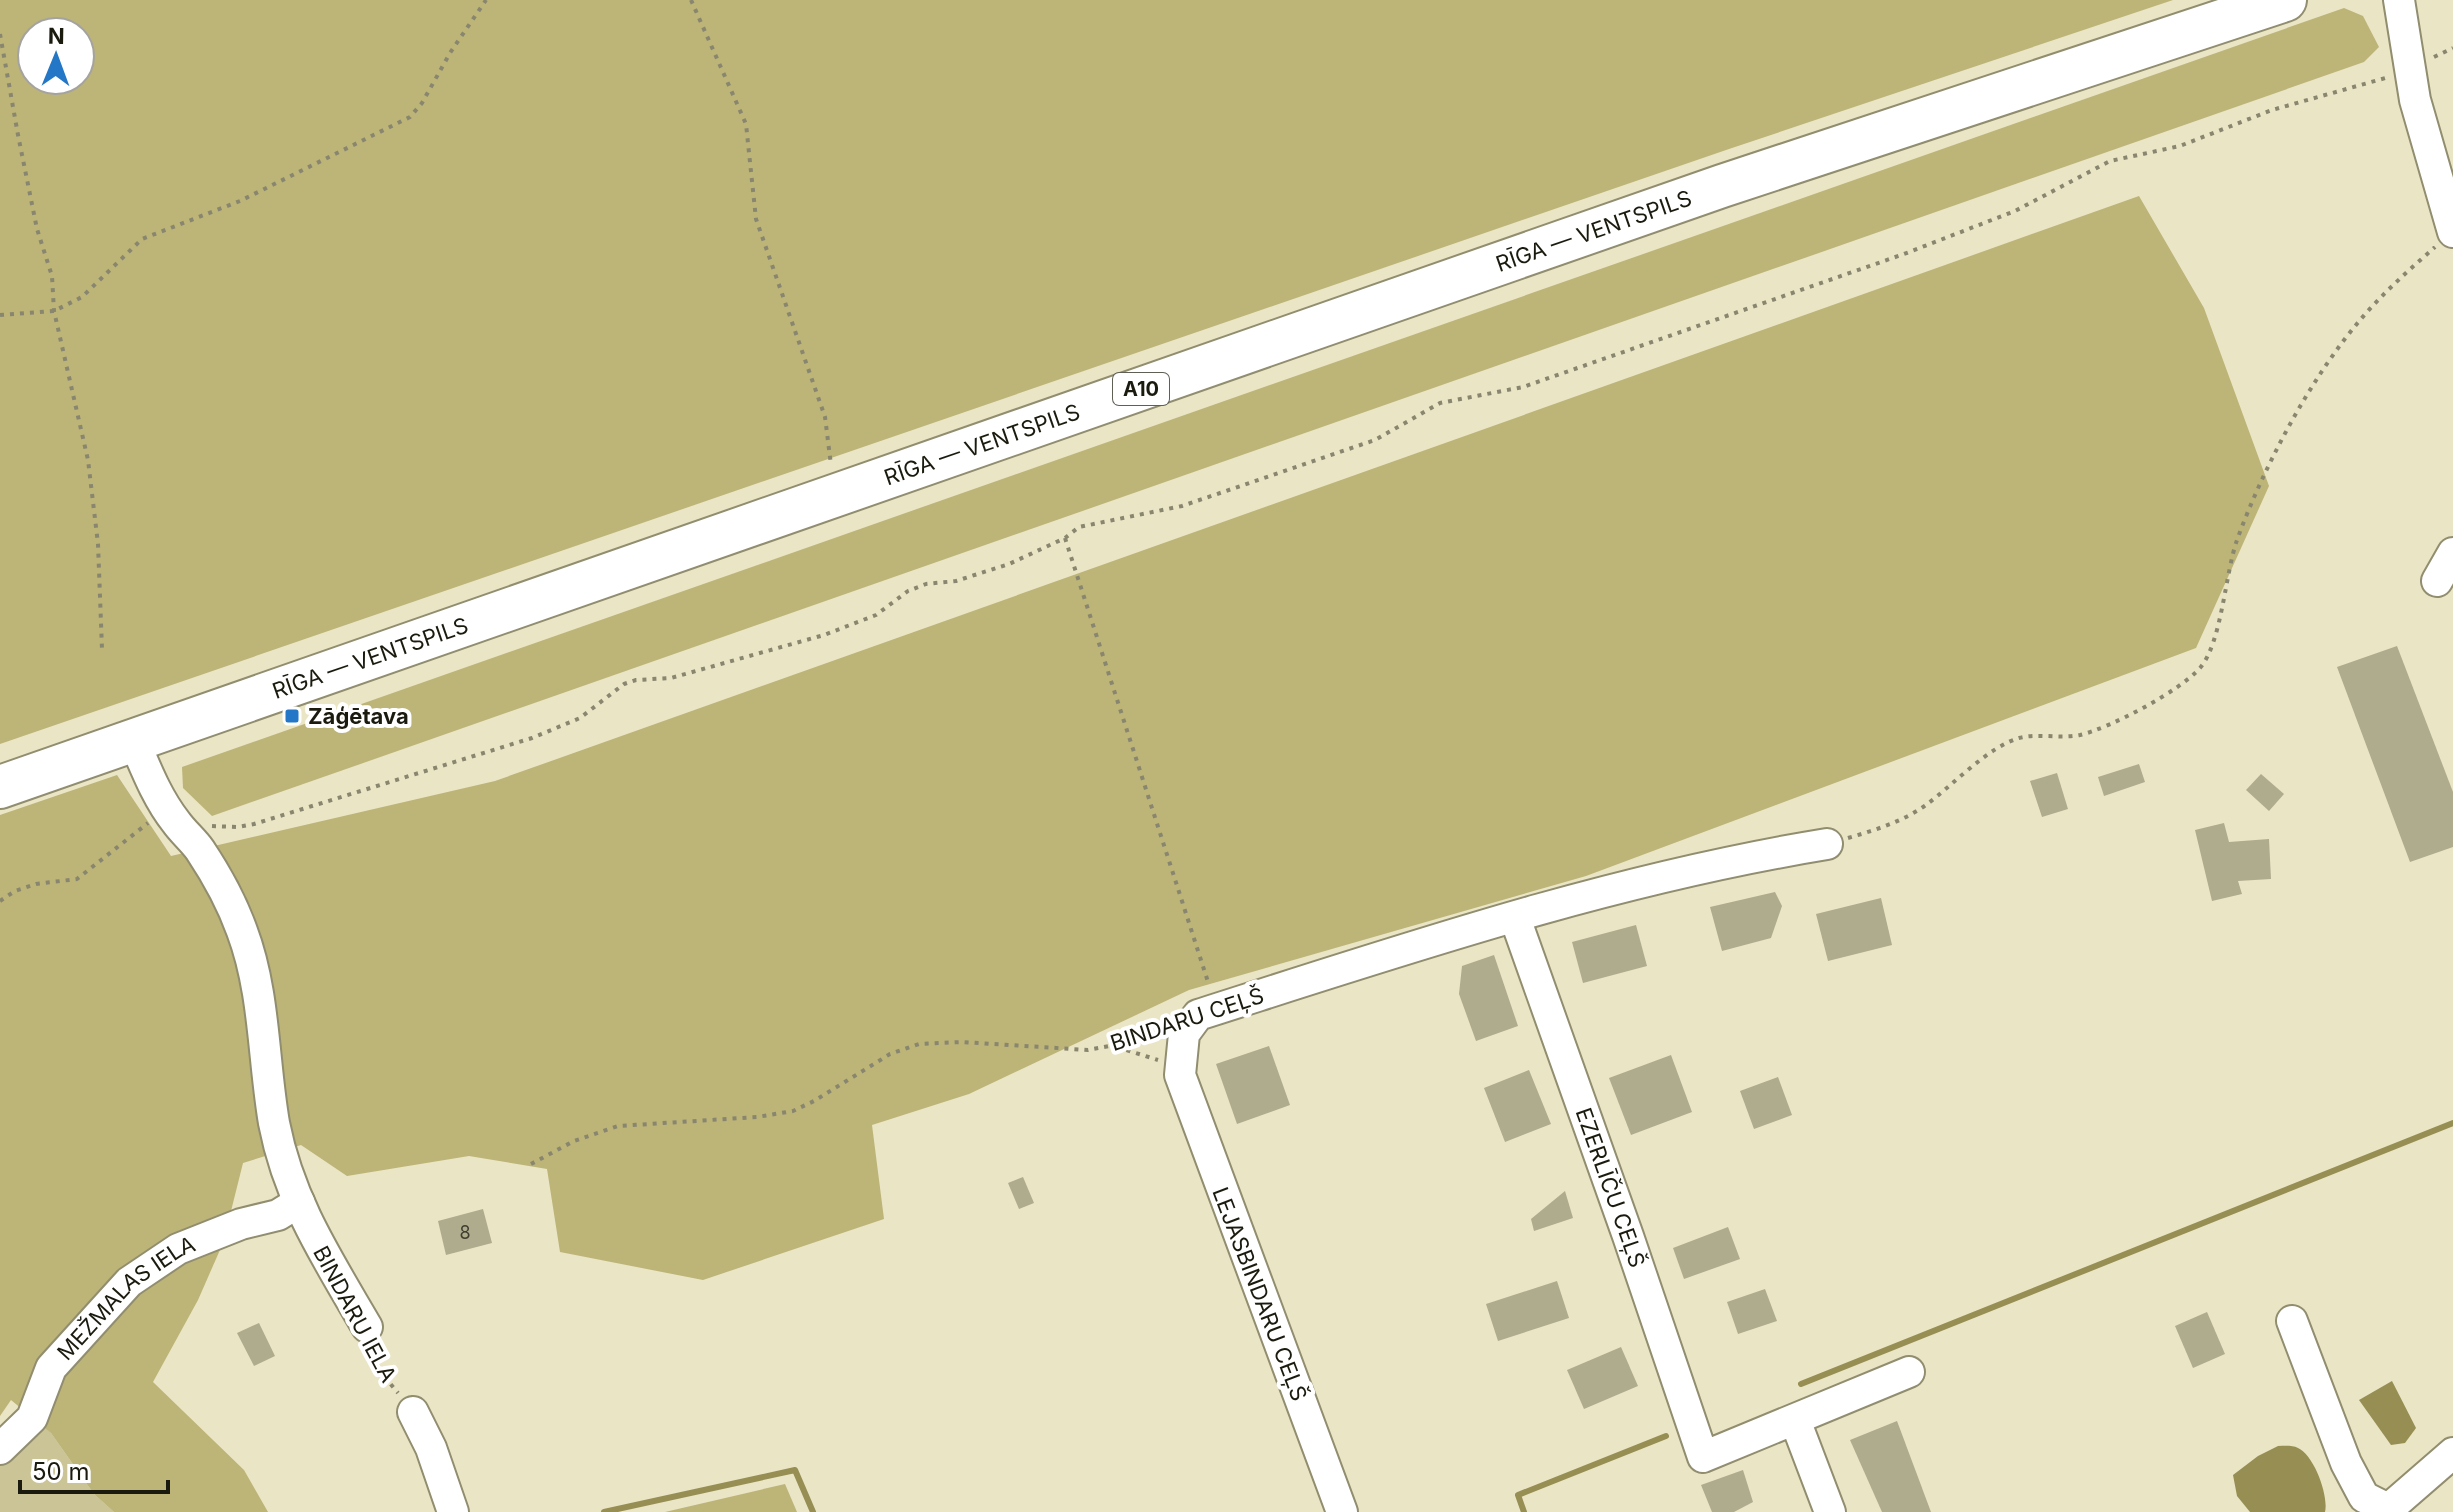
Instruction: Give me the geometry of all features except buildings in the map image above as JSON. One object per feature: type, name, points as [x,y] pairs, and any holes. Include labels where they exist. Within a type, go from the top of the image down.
[{"type":"highway","name":"RĪGA — VENTSPILS","points":[[0,787],[1722,186],[2285,0]]},
{"type":"street","points":[[2399,0],[2415,100],[2453,232]]},
{"type":"street","points":[[2437,581],[2453,553]]},
{"type":"street","name":"BINDARU IELA","points":[[134,741],[151,782],[175,821],[199,848],[242,931],[258,998],[274,1123],[286,1169],[307,1225],[367,1327]]},
{"type":"street","name":"BINDARU CEĻŠ","points":[[1207,1012],[1627,885],[1759,855],[1827,844]]},
{"type":"street","name":"EZERLĪČU CEĻŠ","points":[[1515,918],[1703,1457],[1795,1420]]},
{"type":"street","name":"LEJASBINDARU CEĻŠ","points":[[1207,1012],[1184,1034],[1180,1075],[1342,1512]]},
{"type":"street","name":"MEŽMALAS IELA","points":[[0,1449],[32,1418],[51,1368],[129,1282],[178,1249],[241,1224],[278,1215],[299,1202]]},
{"type":"street","points":[[2292,1321],[2346,1463],[2364,1497],[2387,1511],[2453,1453]]},
{"type":"street","points":[[1830,1512],[1795,1420],[1909,1372]]},
{"type":"street","points":[[413,1412],[431,1448],[453,1512]]},
{"type":"path","points":[[0,315],[54,311],[82,297],[142,239],[240,201],[410,117],[422,103],[450,53],[486,0]]},
{"type":"path","points":[[691,0],[746,124],[756,219],[825,417],[835,496]]},
{"type":"path","points":[[0,34],[37,229],[52,276],[54,311],[88,460],[98,544],[102,649]]},
{"type":"path","points":[[0,901],[15,891],[36,884],[77,879],[148,823],[175,821],[220,827],[254,824],[517,742],[580,718],[624,684],[636,680],[671,678],[824,635],[876,615],[908,591],[926,584],[956,581],[1009,564],[1065,538],[1079,527],[1182,506],[1375,440],[1440,403],[1523,387],[1904,254],[2015,211],[2110,161],[2180,146],[2272,110],[2409,70],[2453,48]]},
{"type":"path","points":[[1827,844],[1890,825],[1912,813],[2009,743],[2021,738],[2081,735],[2126,716],[2178,688],[2203,665],[2216,631],[2232,556],[2251,502],[2275,452],[2327,364],[2360,320],[2396,282],[2453,232]]},
{"type":"path","points":[[1065,538],[1207,1012]]},
{"type":"path","name":"BINDARU CEĻŠ","points":[[531,1164],[574,1141],[618,1126],[757,1117],[793,1111],[890,1054],[919,1044],[962,1042],[1088,1050],[1136,1041],[1207,1012]]},
{"type":"path","points":[[1113,1045],[1154,1057],[1180,1075]]},
{"type":"path","name":"BINDARU IELA","points":[[367,1327],[384,1376],[413,1412]]},
{"type":"shaded area","points":[[0,0],[2173,0],[1729,149],[0,744]]},
{"type":"shaded area","points":[[2344,8],[2363,16],[2379,47],[2364,62],[212,816],[183,788],[182,767]]},
{"type":"shaded area","points":[[2139,196],[2204,308],[2269,486],[2196,648],[1586,876],[1189,990],[969,1094],[872,1125],[884,1219],[703,1280],[560,1252],[547,1169],[469,1156],[347,1176],[301,1145],[243,1163],[223,1243],[198,1300],[153,1382],[244,1470],[268,1512],[114,1512],[94,1494],[51,1433],[11,1400],[0,1416],[0,815],[117,775],[171,856],[495,781]]},
{"type":"shaded area","points":[[2392,1381],[2416,1428],[2405,1443],[2391,1445],[2359,1400]]},
{"type":"shaded area","points":[[45,1427],[94,1494],[114,1512],[0,1512],[0,1455]]},
{"type":"shaded area","points":[[2278,1446],[2296,1447],[2310,1459],[2322,1487],[2325,1512],[2250,1512],[2237,1496],[2233,1475],[2258,1456]]},
{"type":"shaded area","points":[[785,1484],[797,1512],[665,1512]]},
{"type":"waterway","points":[[1801,1384],[2453,1123]]},
{"type":"waterway","points":[[1524,1512],[1518,1495],[1666,1436]]},
{"type":"waterway","points":[[604,1512],[795,1470],[813,1512]]},
{"type":"place","name":"Zāģētava","points":[[292,716]]}]
